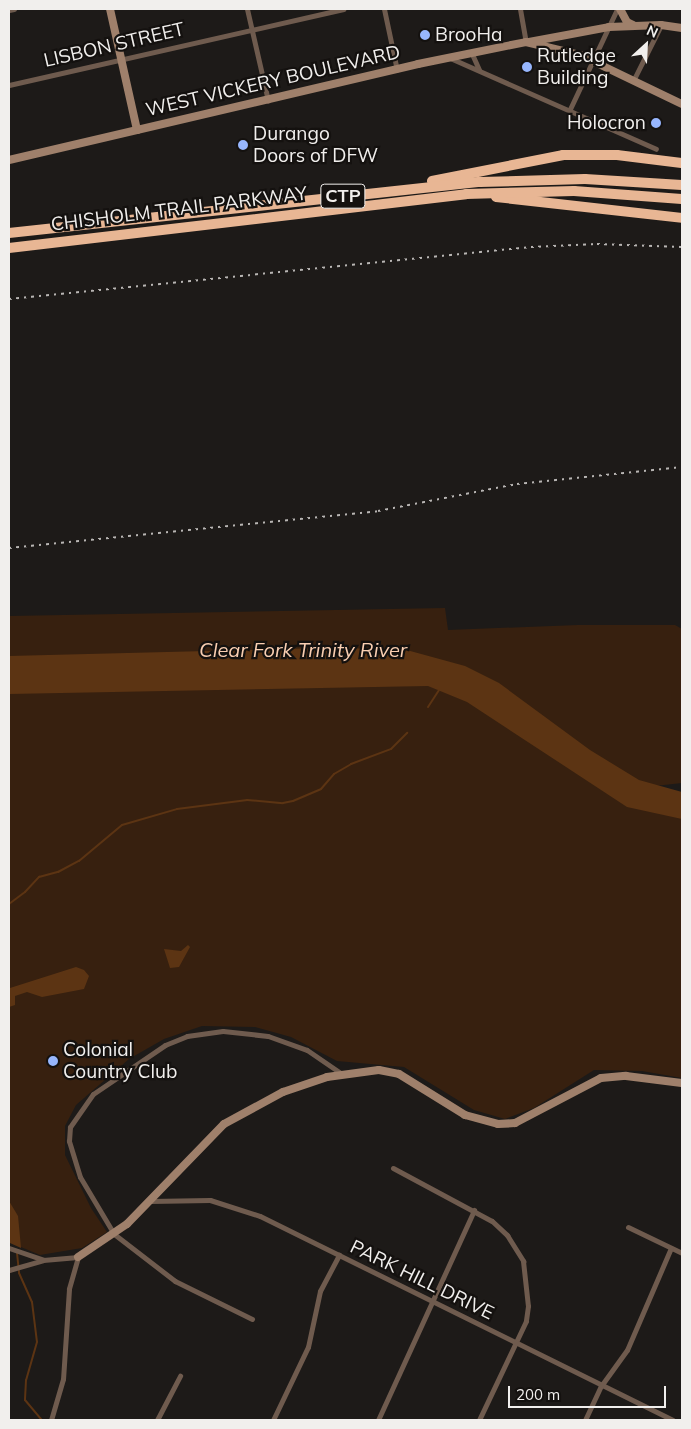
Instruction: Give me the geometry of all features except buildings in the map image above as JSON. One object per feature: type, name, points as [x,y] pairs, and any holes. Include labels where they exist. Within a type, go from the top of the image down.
[{"type":"highway","points":[[405,189],[523,161],[563,156],[617,155],[682,163]]},
{"type":"highway","name":"CHISHOLM TRAIL PARKWAY","points":[[9,233],[405,189],[495,181],[565,179],[682,185]]},
{"type":"highway","name":"CHISHOLM TRAIL PARKWAY","points":[[9,248],[466,194],[574,191],[682,199]]},
{"type":"highway","points":[[466,194],[682,218]]},
{"type":"main road","points":[[110,9],[137,130]]},
{"type":"main road","points":[[619,9],[627,22],[633,25]]},
{"type":"main road","points":[[526,42],[609,27],[661,25],[682,28]]},
{"type":"main road","name":"WEST VICKERY BOULEVARD","points":[[9,160],[526,42],[568,50],[682,104]]},
{"type":"main road","points":[[78,1257],[114,1234],[150,1201],[210,1137],[242,1112],[283,1092],[342,1074],[379,1070],[398,1074],[465,1115],[498,1124],[515,1123],[602,1078],[626,1076],[682,1083]]},
{"type":"street","points":[[9,10],[14,9]]},
{"type":"street","points":[[247,9],[268,100]]},
{"type":"street","name":"LISBON STREET","points":[[9,85],[251,28],[343,9]]},
{"type":"street","points":[[384,9],[397,70]]},
{"type":"street","points":[[520,9],[526,42]]},
{"type":"street","points":[[570,109],[619,9]]},
{"type":"street","points":[[633,81],[661,25]]},
{"type":"street","points":[[472,54],[480,70]]},
{"type":"street","points":[[450,58],[570,109],[656,149]]},
{"type":"street","points":[[252,1318],[175,1281],[114,1234],[80,1177],[71,1152],[69,1132],[73,1120],[93,1094],[130,1067],[187,1036],[240,1031],[268,1036],[307,1050],[342,1074]]},
{"type":"street","points":[[393,1168],[474,1210],[501,1228],[523,1262],[528,1306],[526,1321],[479,1420]]},
{"type":"street","name":"PARK HILL DRIVE","points":[[150,1201],[196,1200],[229,1204],[260,1216],[672,1420]]},
{"type":"street","points":[[378,1420],[474,1210]]},
{"type":"street","points":[[628,1227],[682,1254]]},
{"type":"street","points":[[585,1420],[602,1386],[627,1350],[671,1248]]},
{"type":"street","points":[[11,1249],[43,1260]]},
{"type":"street","points":[[273,1420],[308,1347],[320,1291],[339,1255]]},
{"type":"street","points":[[9,1270],[43,1260],[78,1257],[69,1289],[63,1379],[51,1420]]},
{"type":"street","points":[[157,1420],[180,1376]]},
{"type":"shaded area","name":"Colonial Country Club","points":[[445,608],[448,630],[578,625],[675,625],[682,629],[682,783],[637,788],[501,724],[682,819],[682,1078],[642,1071],[594,1070],[534,1108],[505,1119],[474,1110],[404,1067],[337,1061],[291,1037],[255,1027],[202,1026],[164,1039],[129,1059],[76,1105],[65,1126],[65,1155],[91,1208],[107,1232],[82,1248],[40,1255],[9,1242],[9,616]]},
{"type":"water","name":"Clear Fork Trinity River","points":[[325,648],[403,649],[465,666],[499,683],[590,750],[639,780],[682,792],[682,819],[627,807],[467,702],[428,686],[9,694],[9,656]]},
{"type":"water","points":[[188,945],[190,947],[179,967],[170,968],[164,949],[181,951]]},
{"type":"water","points":[[76,967],[84,970],[89,976],[84,989],[42,997],[27,992],[15,996],[15,1005],[9,1007],[10,988]]},
{"type":"water","points":[[9,1201],[18,1216],[21,1248],[10,1243]]},
{"type":"waterway","points":[[428,707],[439,690]]},
{"type":"waterway","points":[[9,904],[25,892],[39,877],[58,872],[79,861],[122,825],[177,809],[247,800],[283,803],[293,801],[321,789],[334,774],[351,764],[391,749],[407,733]]},
{"type":"waterway","points":[[17,1253],[19,1273],[32,1302],[37,1342],[26,1380],[25,1400],[42,1420]]},
{"type":"railway","points":[[9,299],[531,247],[597,244],[682,247]]},
{"type":"railway","points":[[9,548],[378,511],[517,484],[682,467]]},
{"type":"place","name":"BrooHa","points":[[425,35]]},
{"type":"place","name":"Rutledge Building","points":[[527,67]]},
{"type":"place","name":"Holocron","points":[[656,123]]},
{"type":"place","name":"Durango Doors of DFW","points":[[243,145]]},
{"type":"place","name":"Colonial Country Club","points":[[53,1061]]}]
